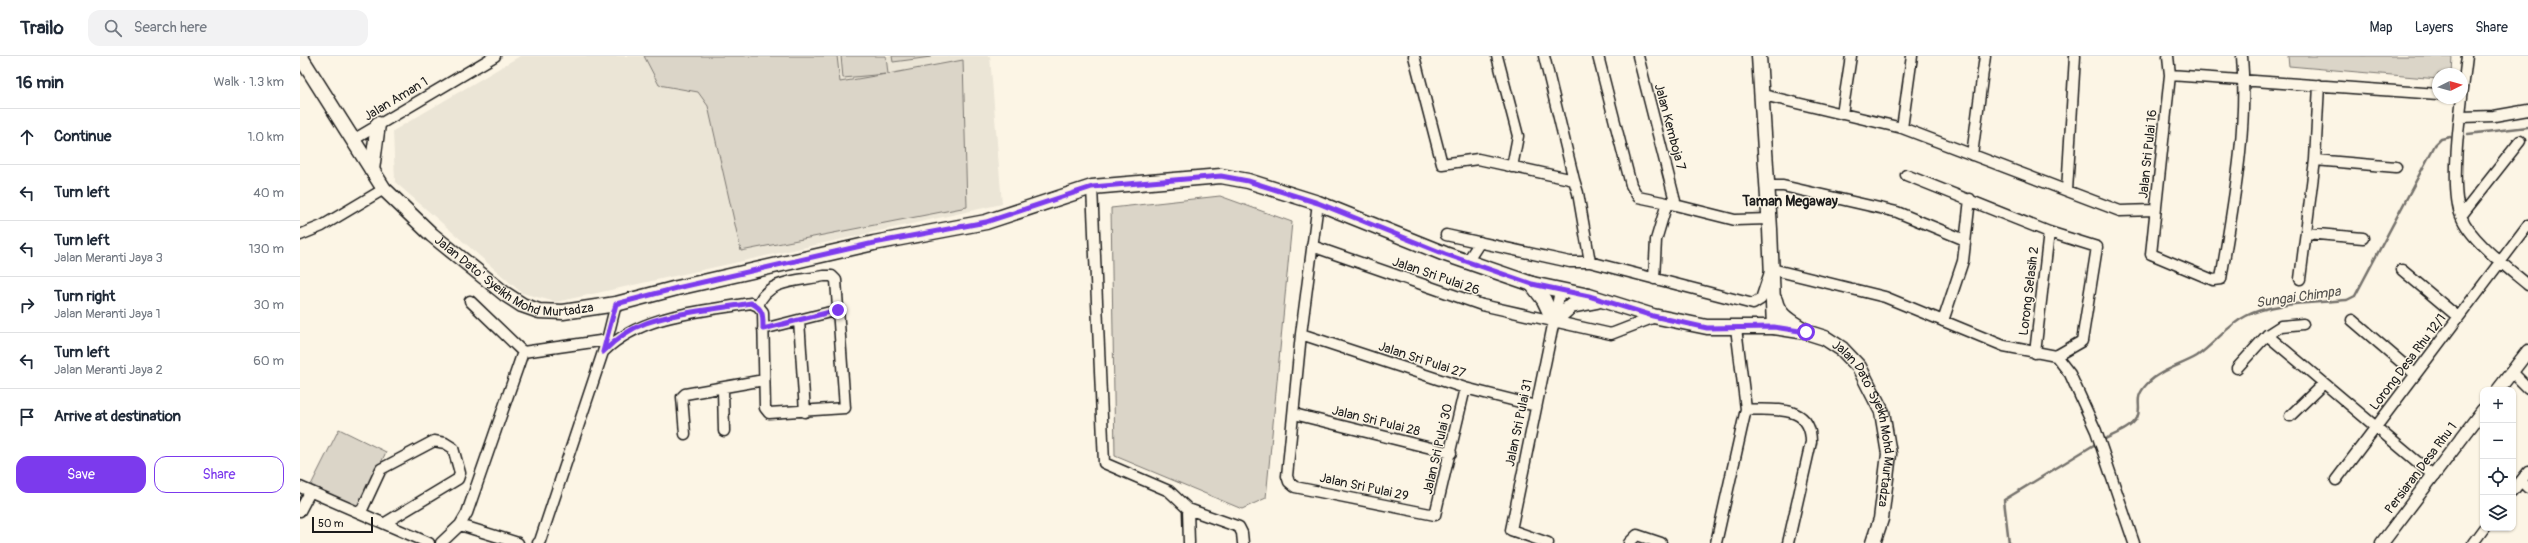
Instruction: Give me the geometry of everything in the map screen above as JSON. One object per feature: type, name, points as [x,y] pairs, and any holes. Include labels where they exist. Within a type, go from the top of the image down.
[{"type":"main road","name":"Jalan Dato' Syeikh Mohd Murtadza","points":[[300,56],[384,189],[432,235],[522,305],[539,311],[563,312],[616,304],[677,288],[874,243],[986,222],[1092,187],[1221,176],[1248,181],[1318,203],[1467,262],[1532,284],[1603,301],[1655,317],[1707,328],[1774,327],[1806,332],[1825,338],[1842,349],[1858,367],[1882,412],[1889,454],[1881,519],[1873,543]]},
{"type":"main road","points":[[1759,56],[1763,95],[1774,327]]},
{"type":"main road","points":[[372,170],[378,124]]},
{"type":"main road","points":[[1532,284],[1548,306],[1554,321],[1571,306],[1603,301]]},
{"type":"main road","points":[[1738,328],[1763,318],[1772,290]]},
{"type":"main road","points":[[1772,290],[1776,306],[1780,313],[1806,332]]},
{"type":"street","name":"Jalan Aman 1","points":[[353,140],[495,56]]},
{"type":"street","points":[[1414,56],[1442,164],[1478,159],[1574,180]]},
{"type":"street","points":[[1497,56],[1518,136],[1512,167]]},
{"type":"street","points":[[1544,56],[1578,193],[1590,262]]},
{"type":"street","points":[[1598,56],[1631,186],[1638,197],[1735,220],[1769,219]]},
{"type":"street","name":"Jalan Kemboja 7","points":[[1638,56],[1672,204]]},
{"type":"street","points":[[1842,114],[1851,56]]},
{"type":"street","points":[[1902,128],[1912,56]]},
{"type":"street","points":[[1972,155],[1985,56]]},
{"type":"street","points":[[2067,191],[2075,56]]},
{"type":"street","name":"Jalan Sri Pulai 16","points":[[2168,56],[2170,74],[2151,254],[2213,280],[2221,279],[2241,154],[2244,80]]},
{"type":"street","points":[[2242,56],[2244,80]]},
{"type":"street","points":[[2466,68],[2467,56]]},
{"type":"street","points":[[2170,74],[2432,94]]},
{"type":"street","points":[[2300,278],[2315,160],[2319,85]]},
{"type":"street","points":[[1763,95],[1902,128],[2120,211],[2155,210]]},
{"type":"street","points":[[2462,104],[2455,185],[2461,216],[2486,249],[2501,260],[2528,285]]},
{"type":"street","points":[[2461,117],[2494,116],[2528,110]]},
{"type":"street","points":[[2461,216],[2520,140]]},
{"type":"street","points":[[2315,160],[2396,167]]},
{"type":"street","points":[[1446,235],[1570,262],[1590,262],[1753,304],[1761,298],[1771,269],[1885,297],[2004,346],[2056,356],[2082,341],[2096,247],[2050,232],[1970,199],[1906,175]]},
{"type":"street","points":[[1767,186],[1783,186],[1897,212],[1965,240]]},
{"type":"street","points":[[1092,187],[1104,463],[1169,491],[1188,509],[1239,527],[1243,538]]},
{"type":"street","points":[[300,235],[322,226],[384,189]]},
{"type":"street","points":[[1943,321],[1963,261],[1970,199]]},
{"type":"street","points":[[1294,414],[1301,334],[1318,203]]},
{"type":"street","points":[[1654,279],[1656,240],[1672,204]]},
{"type":"street","name":"Lorong Desa Rhu 12/1","points":[[2336,480],[2528,225]]},
{"type":"street","name":"Lorong Selasih 2","points":[[2035,353],[2050,232]]},
{"type":"street","points":[[2306,233],[2363,238]]},
{"type":"street","points":[[1467,262],[1480,242]]},
{"type":"street","name":"Jalan Sri Pulai 26","points":[[1312,246],[1482,305],[1611,334],[1655,317]]},
{"type":"street","points":[[2402,270],[2458,317]]},
{"type":"street","points":[[603,352],[616,339],[645,323],[751,303],[758,306],[763,312],[766,412],[805,412],[845,408],[836,280],[832,276],[772,286],[762,295],[758,306]]},
{"type":"street","name":"Jalan Sri Pulai 31","points":[[1548,543],[1511,530],[1560,291]]},
{"type":"street","points":[[470,301],[523,352]]},
{"type":"street","points":[[538,543],[540,541],[607,340],[616,304]]},
{"type":"street","points":[[763,329],[838,310]]},
{"type":"street","points":[[799,320],[805,412]]},
{"type":"street","points":[[2352,320],[2415,374]]},
{"type":"street","points":[[2237,368],[2267,335],[2281,326],[2303,324]]},
{"type":"street","points":[[1716,543],[1746,409],[1738,328]]},
{"type":"street","name":"Jalan Sri Pulai 27","points":[[1301,334],[1465,388],[1536,406]]},
{"type":"street","points":[[2267,335],[2434,476]]},
{"type":"street","points":[[523,352],[607,340]]},
{"type":"street","points":[[2500,387],[2528,351]]},
{"type":"street","points":[[441,543],[460,525],[467,513],[523,352]]},
{"type":"street","points":[[2056,356],[2070,374],[2096,431],[2134,543]]},
{"type":"street","points":[[2512,372],[2528,388]]},
{"type":"street","points":[[685,434],[682,397],[686,394],[723,389],[764,380]]},
{"type":"street","points":[[2290,416],[2324,383]]},
{"type":"street","name":"Jalan Sri Pulai 30","points":[[1435,515],[1451,453],[1465,388]]},
{"type":"street","points":[[723,389],[724,431]]},
{"type":"street","points":[[1746,409],[1795,414],[1808,422],[1811,431],[1811,442],[1788,543]]},
{"type":"street","name":"Jalan Sri Pulai 28","points":[[1294,414],[1451,453]]},
{"type":"street","name":"Jalan Sri Pulai 29","points":[[1294,414],[1287,476],[1289,482],[1295,487],[1435,515]]},
{"type":"street","name":"Persiaran Desa Rhu 1","points":[[2382,543],[2480,414]]},
{"type":"street","points":[[361,512],[381,469],[434,441],[445,442],[452,448],[460,473],[458,479],[385,523]]},
{"type":"street","points":[[2524,485],[2528,472]]},
{"type":"street","points":[[300,487],[361,512],[429,543]]},
{"type":"street","points":[[300,511],[310,492]]},
{"type":"street","points":[[1188,509],[1189,543]]},
{"type":"street","points":[[460,525],[518,543]]},
{"type":"street","points":[[2476,542],[2482,531]]},
{"type":"street","points":[[1629,543],[1637,534],[1661,543]]},
{"type":"shaded area","points":[[520,56],[990,56],[1002,204],[556,302],[522,293],[395,182],[393,131]]},
{"type":"shaded area","points":[[644,56],[837,56],[840,82],[886,74],[843,78],[841,56],[886,56],[888,74],[963,60],[967,207],[741,251],[708,106],[698,92],[659,85]]},
{"type":"shaded area","points":[[892,56],[930,56],[931,57],[893,62]]},
{"type":"shaded area","points":[[2288,56],[2452,56],[2451,68],[2432,68],[2432,78],[2289,66]]},
{"type":"shaded area","points":[[1220,196],[1292,222],[1266,498],[1242,509],[1115,456],[1111,208]]},
{"type":"shaded area","points":[[339,429],[386,452],[360,508],[310,487]]},
{"type":"waterway","name":"Sungai Chimpa","points":[[2468,134],[2528,127]]},
{"type":"waterway","name":"Sungai Chimpa","points":[[2101,441],[2126,429],[2134,422],[2139,413],[2140,394],[2152,379],[2197,356],[2232,325],[2246,316],[2269,308],[2347,300],[2355,296],[2435,145],[2441,139],[2450,137]]},
{"type":"waterway","name":"Sungai Chimpa","points":[[2009,543],[2004,500],[2097,443]]},
{"type":"district","name":"Taman Megaway","points":[[1790,201]]},
{"type":"route","points":[[838,310],[763,329],[763,312],[758,306],[751,303],[672,317],[645,323],[616,339],[603,352],[616,304],[677,288],[874,243],[986,222],[1048,203],[1092,187],[1194,177],[1221,176],[1248,181],[1318,203],[1445,254],[1532,284],[1589,296],[1653,316],[1707,328],[1774,327],[1806,332]]}]
